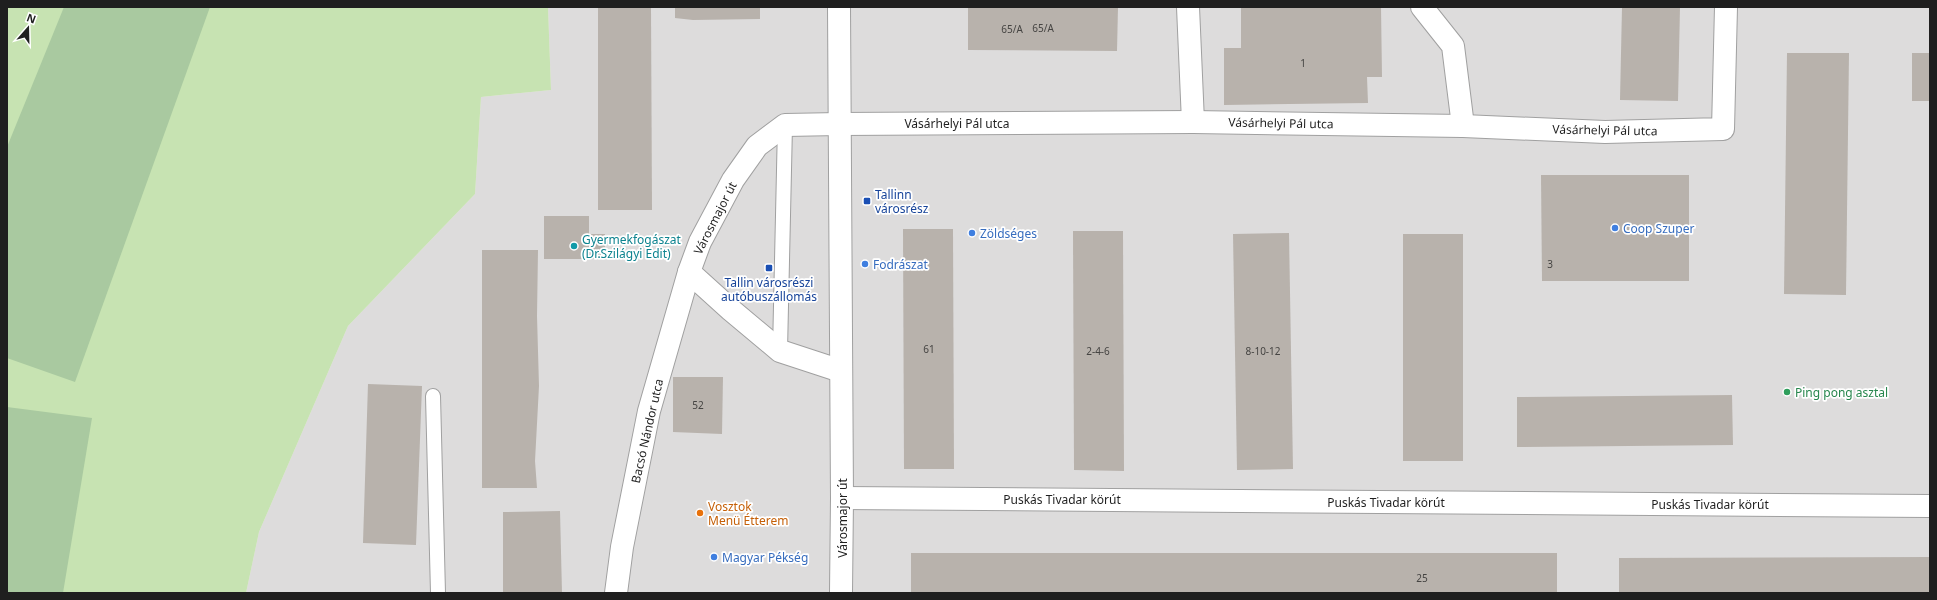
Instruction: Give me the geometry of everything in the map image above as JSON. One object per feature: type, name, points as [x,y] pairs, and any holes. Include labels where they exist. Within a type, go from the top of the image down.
[{"type":"street","name":"Városmajor út","points":[[839,7],[842,498],[841,593]]},
{"type":"street","points":[[1188,7],[1193,122]]},
{"type":"street","points":[[1422,7],[1453,46],[1463,126]]},
{"type":"street","name":"Vásárhelyi Pál utca","points":[[839,124],[1193,122],[1463,126],[1605,132],[1723,129],[1726,7]]},
{"type":"street","points":[[786,125],[839,124]]},
{"type":"street","name":"Városmajor út","points":[[689,272],[700,242],[733,180],[757,146],[786,125]]},
{"type":"street","points":[[689,272],[731,310],[780,350],[841,371]]},
{"type":"street","name":"Bacsó Nándor utca","points":[[616,593],[622,547],[649,411],[689,272]]},
{"type":"street","name":"Puskás Tivadar körút","points":[[842,498],[1930,506]]},
{"type":"lane","points":[[780,350],[786,125]]},
{"type":"lane","points":[[433,396],[438,593]]},
{"type":"shaded area","points":[[548,7],[1930,7],[1930,593],[246,593],[259,532],[348,326],[475,194],[481,97],[551,90]]},
{"type":"green space","points":[[7,7],[548,7],[551,90],[481,97],[475,194],[348,326],[259,532],[246,593],[7,593]]},
{"type":"green space","points":[[64,7],[210,7],[75,382],[7,358],[7,147]]},
{"type":"green space","points":[[7,407],[92,418],[63,593],[7,593]]},
{"type":"building","points":[[598,7],[651,7],[652,210],[598,210]]},
{"type":"building","points":[[675,7],[760,7],[760,19],[693,20],[675,18]]},
{"type":"building","points":[[968,7],[1118,7],[1117,51],[968,50]]},
{"type":"building","points":[[1241,7],[1381,7],[1382,77],[1367,77],[1368,103],[1224,105],[1224,48],[1241,48]]},
{"type":"building","points":[[1622,7],[1680,7],[1678,101],[1620,100]]},
{"type":"building","points":[[1787,53],[1849,53],[1846,295],[1784,294]]},
{"type":"building","points":[[1912,53],[1930,53],[1930,101],[1912,101]]},
{"type":"building","name":"Coop Szuper","points":[[1541,175],[1689,175],[1689,281],[1542,281]]},
{"type":"building","name":"Gyermekfogászat (Dr.Szilágyi Edit)","points":[[544,216],[589,216],[589,234],[605,234],[605,259],[544,259]]},
{"type":"building","points":[[903,229],[953,229],[954,469],[904,469]]},
{"type":"building","points":[[1073,231],[1123,231],[1124,471],[1074,470]]},
{"type":"building","points":[[1289,233],[1293,469],[1237,470],[1233,234]]},
{"type":"building","points":[[1403,234],[1463,234],[1463,461],[1403,461]]},
{"type":"building","points":[[482,250],[538,250],[537,316],[539,386],[535,461],[537,488],[482,488]]},
{"type":"building","points":[[673,377],[723,377],[722,434],[673,432]]},
{"type":"building","points":[[368,384],[422,386],[416,545],[363,543]]},
{"type":"building","points":[[1732,395],[1733,445],[1517,447],[1517,397]]},
{"type":"building","points":[[560,511],[562,593],[503,593],[503,512]]},
{"type":"building","points":[[911,553],[1557,553],[1557,593],[911,593]]},
{"type":"building","points":[[1930,557],[1930,593],[1619,593],[1619,558]]},
{"type":"place","name":"Tallinn városrész","points":[[867,201]]},
{"type":"place","name":"Coop Szuper","points":[[1615,228]]},
{"type":"place","name":"Zöldséges","points":[[972,233]]},
{"type":"place","name":"Gyermekfogászat (Dr.Szilágyi Edit)","points":[[574,246]]},
{"type":"place","name":"Fodrászat","points":[[865,264]]},
{"type":"place","name":"Tallin városrészi autóbuszállomás","points":[[769,268]]},
{"type":"place","name":"Ping pong asztal","points":[[1787,392]]},
{"type":"place","name":"Vosztok Menü Étterem","points":[[700,513]]},
{"type":"place","name":"Magyar Pékség","points":[[714,557]]}]
